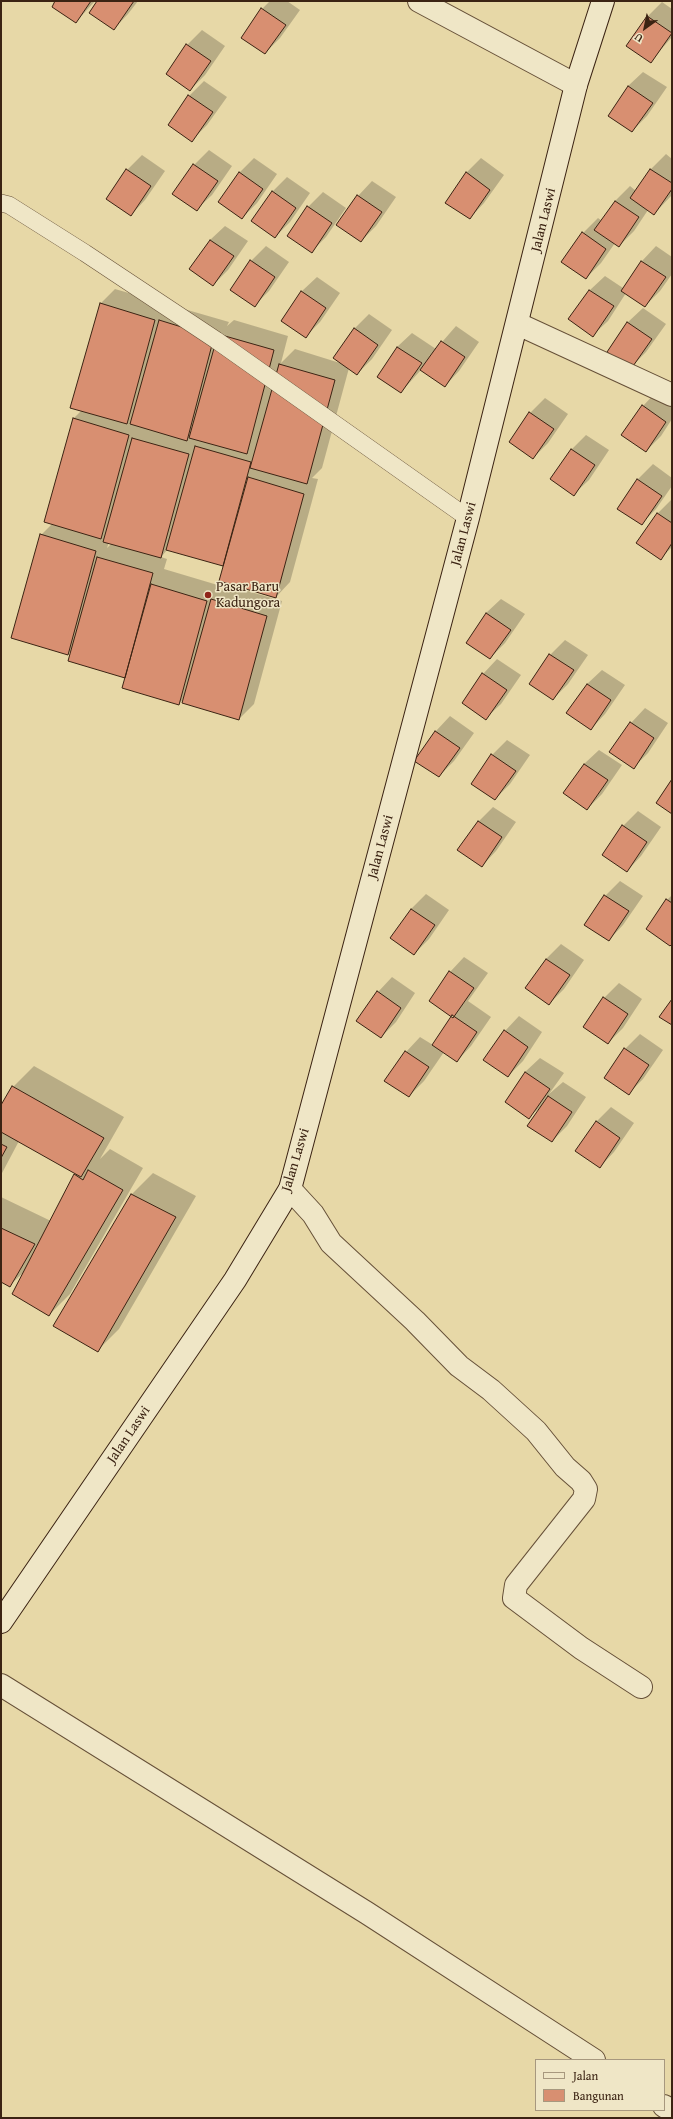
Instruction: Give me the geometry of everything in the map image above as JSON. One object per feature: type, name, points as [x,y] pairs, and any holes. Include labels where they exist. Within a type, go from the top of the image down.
[{"type":"street","points":[[419,1],[576,85]]},
{"type":"street","name":"Jalan Laswi","points":[[1,1622],[235,1280],[290,1189],[468,518],[518,324],[576,85],[603,1]]},
{"type":"street","points":[[518,324],[672,395]]},
{"type":"street","points":[[290,1189],[313,1214],[332,1243],[415,1321],[460,1366],[491,1390],[536,1431],[564,1467],[581,1481],[586,1489],[584,1499],[516,1585],[514,1598],[582,1648],[641,1687]]},
{"type":"street","points":[[1,1685],[367,1912],[592,2059]]},
{"type":"lane","points":[[1,203],[9,205],[85,253],[216,340],[468,518]]},
{"type":"building","points":[[55,1],[91,1],[76,23],[52,7]]},
{"type":"building","points":[[97,1],[134,1],[114,30],[89,13]]},
{"type":"building","points":[[261,8],[286,25],[265,54],[241,38]]},
{"type":"building","points":[[647,16],[672,33],[651,63],[626,46]]},
{"type":"building","points":[[186,44],[211,61],[190,91],[166,74]]},
{"type":"building","points":[[628,86],[653,103],[632,132],[608,116]]},
{"type":"building","points":[[188,95],[213,112],[192,142],[168,125]]},
{"type":"building","points":[[193,164],[218,181],[197,211],[172,194]]},
{"type":"building","points":[[126,169],[151,186],[131,216],[106,199]]},
{"type":"building","points":[[650,169],[672,183],[672,189],[654,215],[630,198]]},
{"type":"building","points":[[239,172],[263,189],[242,219],[218,202]]},
{"type":"building","points":[[466,172],[490,190],[470,219],[445,203]]},
{"type":"building","points":[[272,191],[296,208],[275,238],[251,221]]},
{"type":"building","points":[[357,195],[382,212],[361,242],[336,225]]},
{"type":"building","points":[[615,201],[639,217],[619,247],[594,230]]},
{"type":"building","points":[[307,206],[332,223],[312,253],[287,236]]},
{"type":"building","points":[[582,232],[606,249],[586,279],[561,262]]},
{"type":"building","points":[[210,240],[234,256],[213,286],[189,269]]},
{"type":"building","points":[[250,260],[275,277],[255,307],[230,290]]},
{"type":"building","points":[[641,261],[666,277],[645,307],[621,291]]},
{"type":"building","points":[[589,290],[614,306],[593,337],[568,319]]},
{"type":"building","points":[[301,291],[326,308],[306,338],[281,321]]},
{"type":"building","points":[[100,303],[155,320],[127,424],[70,408]]},
{"type":"building","points":[[159,320],[214,337],[187,441],[130,424]]},
{"type":"building","points":[[627,322],[652,339],[631,369],[607,352]]},
{"type":"building","points":[[354,328],[378,345],[357,375],[333,358]]},
{"type":"building","points":[[218,334],[274,350],[247,454],[189,438]]},
{"type":"building","points":[[441,341],[465,357],[445,387],[420,370]]},
{"type":"building","points":[[397,347],[422,363],[401,393],[377,377]]},
{"type":"building","points":[[279,364],[335,380],[307,484],[250,468]]},
{"type":"building","points":[[642,405],[666,422],[646,452],[621,435]]},
{"type":"building","points":[[529,412],[554,429],[533,459],[509,442]]},
{"type":"building","points":[[73,418],[129,435],[101,539],[44,522]]},
{"type":"building","points":[[132,438],[189,454],[161,558],[103,542]]},
{"type":"building","points":[[195,446],[251,462],[223,566],[166,550]]},
{"type":"building","points":[[571,449],[595,465],[574,496],[550,479]]},
{"type":"building","points":[[248,477],[304,494],[276,598],[219,581]]},
{"type":"building","points":[[637,479],[662,496],[642,525],[617,509]]},
{"type":"building","points":[[657,513],[672,523],[672,543],[661,560],[636,543]]},
{"type":"building","points":[[40,534],[96,551],[68,655],[11,638]]},
{"type":"building","points":[[97,557],[153,573],[125,678],[68,661]]},
{"type":"building","points":[[151,584],[207,601],[179,705],[122,688]]},
{"type":"building","points":[[211,599],[267,616],[239,720],[182,703]]},
{"type":"building","points":[[486,613],[511,630],[490,659],[466,643]]},
{"type":"building","points":[[549,654],[574,670],[553,700],[529,684]]},
{"type":"building","points":[[482,673],[507,690],[486,720],[462,703]]},
{"type":"building","points":[[587,684],[611,700],[591,730],[566,713]]},
{"type":"building","points":[[630,722],[654,738],[634,769],[609,752]]},
{"type":"building","points":[[435,731],[460,748],[439,777],[414,761]]},
{"type":"building","points":[[491,754],[516,771],[495,800],[471,784]]},
{"type":"building","points":[[584,764],[608,780],[587,810],[563,793]]},
{"type":"building","points":[[672,779],[672,814],[656,803]]},
{"type":"building","points":[[478,821],[502,837],[482,867],[457,850]]},
{"type":"building","points":[[622,825],[647,842],[627,872],[602,855]]},
{"type":"building","points":[[604,895],[629,911],[609,941],[584,925]]},
{"type":"building","points":[[666,899],[672,903],[672,944],[670,946],[646,929]]},
{"type":"building","points":[[411,909],[435,925],[414,955],[390,938]]},
{"type":"building","points":[[546,959],[570,975],[549,1005],[525,988]]},
{"type":"building","points":[[449,971],[474,988],[453,1018],[429,1001]]},
{"type":"building","points":[[377,991],[401,1008],[381,1038],[356,1021]]},
{"type":"building","points":[[603,997],[628,1014],[608,1044],[583,1027]]},
{"type":"building","points":[[672,999],[672,1025],[659,1017]]},
{"type":"building","points":[[452,1015],[477,1032],[457,1062],[432,1045]]},
{"type":"building","points":[[504,1030],[528,1047],[508,1077],[483,1060]]},
{"type":"building","points":[[624,1048],[649,1065],[629,1095],[604,1078]]},
{"type":"building","points":[[405,1051],[429,1067],[409,1097],[384,1081]]},
{"type":"building","points":[[525,1072],[550,1089],[529,1119],[505,1102]]},
{"type":"building","points":[[12,1086],[104,1138],[81,1177],[1,1132],[1,1105]]},
{"type":"building","points":[[548,1096],[572,1112],[552,1142],[527,1126]]},
{"type":"building","points":[[596,1121],[620,1138],[600,1168],[575,1151]]},
{"type":"building","points":[[1,1144],[7,1147],[1,1158]]},
{"type":"building","points":[[88,1170],[123,1190],[49,1316],[12,1294],[74,1174],[83,1180]]},
{"type":"building","points":[[131,1194],[176,1217],[98,1352],[53,1326]]},
{"type":"building","points":[[1,1228],[35,1244],[10,1287],[1,1282]]},
{"type":"place","name":"Pasar Baru Kadungora","points":[[208,595]]}]
